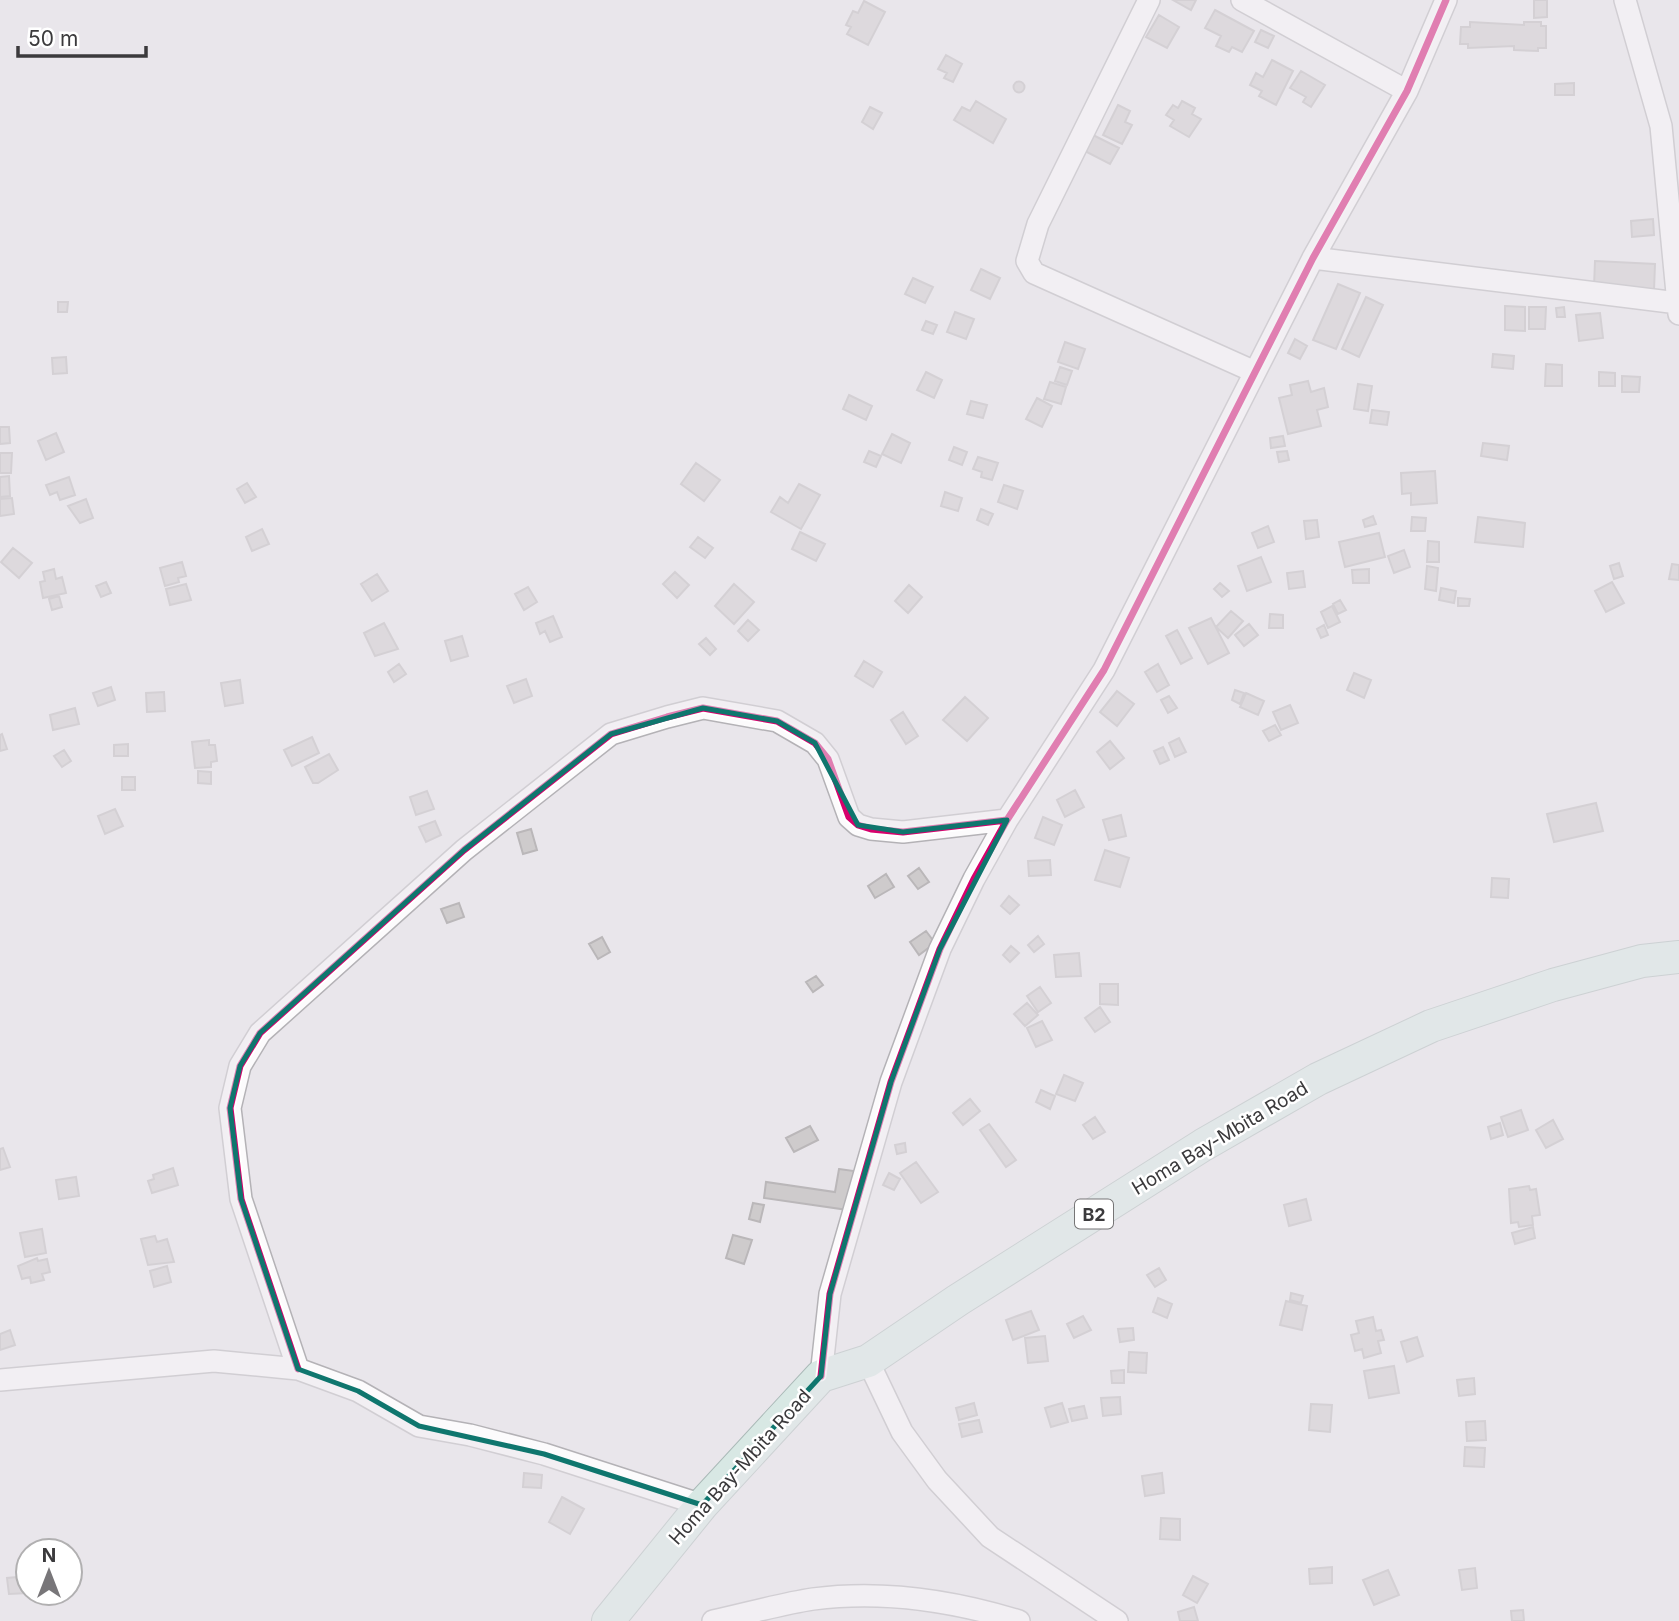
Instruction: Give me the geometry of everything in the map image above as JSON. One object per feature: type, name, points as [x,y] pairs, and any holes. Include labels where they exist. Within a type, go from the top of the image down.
[{"type":"highway","name":"Homa Bay-Mbita Road","points":[[608,1621],[702,1505],[821,1376],[868,1361],[1192,1152],[1318,1079],[1431,1027],[1528,993],[1642,961],[1679,957]]},
{"type":"street","points":[[1149,0],[1038,224],[1027,261],[1034,273],[1255,372]]},
{"type":"street","points":[[1242,0],[1407,91]]},
{"type":"street","points":[[821,1376],[830,1294],[891,1082],[940,949],[1007,820],[1104,670],[1313,258],[1407,91],[1446,0]]},
{"type":"street","points":[[1313,258],[1678,310],[1661,126],[1625,0]]},
{"type":"street","points":[[298,1369],[241,1199],[230,1108],[240,1066],[260,1033],[464,850],[611,734],[703,708],[777,721],[815,743],[828,759],[849,817],[858,825],[903,832],[1007,820]]},
{"type":"street","points":[[0,1380],[214,1361],[298,1369],[359,1391],[419,1426],[470,1435],[544,1454],[702,1505]]},
{"type":"street","points":[[868,1361],[902,1432],[937,1480],[990,1537],[1116,1621]]},
{"type":"street","points":[[713,1621],[813,1599],[882,1595],[981,1609],[1019,1621]]},
{"type":"highlighted area","points":[[703,708],[777,721],[815,743],[858,825],[903,832],[1007,820],[940,949],[891,1082],[830,1294],[821,1376],[702,1505],[544,1454],[419,1426],[358,1391],[298,1369],[241,1199],[230,1108],[240,1066],[260,1033],[464,850],[611,734]]},
{"type":"building","points":[[1173,0],[1196,0],[1191,10]]},
{"type":"building","points":[[1534,0],[1547,0],[1547,17],[1534,18]]},
{"type":"building","points":[[864,1],[885,12],[868,45],[847,34],[851,27],[846,25],[853,11],[858,13]]},
{"type":"building","points":[[1215,10],[1254,31],[1242,52],[1232,47],[1229,52],[1216,46],[1221,36],[1205,28]]},
{"type":"building","points":[[1159,15],[1179,27],[1167,48],[1146,37]]},
{"type":"building","points":[[1470,22],[1524,25],[1524,22],[1541,22],[1541,26],[1546,26],[1546,48],[1538,48],[1538,51],[1514,50],[1514,46],[1468,48],[1468,44],[1460,44],[1461,27],[1470,27]]},
{"type":"building","points":[[1261,30],[1274,36],[1268,48],[1255,42]]},
{"type":"building","points":[[946,55],[962,64],[953,82],[944,78],[947,73],[938,69]]},
{"type":"building","points":[[1272,60],[1293,71],[1276,105],[1259,96],[1262,91],[1250,85],[1256,73],[1263,77]]},
{"type":"building","points":[[1301,71],[1325,85],[1311,107],[1303,102],[1306,97],[1290,88]]},
{"type":"building","points":[[1019,82],[1023,83],[1023,91],[1019,92],[1015,91],[1014,87],[1015,83]]},
{"type":"building","points":[[1574,83],[1574,95],[1555,95],[1555,84]]},
{"type":"building","points":[[976,101],[1006,119],[993,143],[954,120],[962,107],[970,111]]},
{"type":"building","points":[[1182,101],[1195,108],[1192,114],[1201,119],[1189,137],[1170,126],[1174,120],[1166,115],[1173,105],[1178,108]]},
{"type":"building","points":[[1118,105],[1130,111],[1125,122],[1132,125],[1122,144],[1103,135]]},
{"type":"building","points":[[870,107],[882,113],[873,129],[862,122]]},
{"type":"building","points":[[1089,133],[1119,148],[1110,164],[1081,149]]},
{"type":"building","points":[[1653,219],[1654,235],[1632,237],[1631,221]]},
{"type":"building","points":[[1595,261],[1655,264],[1654,290],[1594,287]]},
{"type":"building","points":[[981,269],[1000,278],[990,299],[971,290]]},
{"type":"building","points":[[913,278],[933,287],[925,303],[905,294]]},
{"type":"building","points":[[1338,284],[1360,293],[1336,349],[1313,340]]},
{"type":"building","points":[[1366,297],[1383,305],[1359,357],[1342,349]]},
{"type":"building","points":[[58,302],[68,302],[67,312],[58,312]]},
{"type":"building","points":[[1505,306],[1525,307],[1525,331],[1505,330]]},
{"type":"building","points":[[1529,307],[1546,307],[1545,329],[1529,329]]},
{"type":"building","points":[[1564,307],[1565,317],[1557,317],[1556,308]]},
{"type":"building","points":[[955,312],[974,319],[966,339],[947,332]]},
{"type":"building","points":[[1600,313],[1603,338],[1579,341],[1576,315]]},
{"type":"building","points":[[926,321],[937,325],[933,334],[922,330]]},
{"type":"building","points":[[1295,339],[1307,346],[1300,359],[1288,353]]},
{"type":"building","points":[[1065,342],[1085,349],[1078,369],[1058,362]]},
{"type":"building","points":[[1493,354],[1514,356],[1513,369],[1492,367]]},
{"type":"building","points":[[66,357],[67,373],[53,374],[52,358]]},
{"type":"building","points":[[1546,364],[1562,365],[1562,386],[1545,386]]},
{"type":"building","points":[[1060,367],[1072,371],[1067,385],[1055,381]]},
{"type":"building","points":[[926,372],[942,380],[934,398],[917,390]]},
{"type":"building","points":[[1599,372],[1615,373],[1615,386],[1599,386]]},
{"type":"building","points":[[1622,376],[1640,377],[1639,392],[1622,392]]},
{"type":"building","points":[[1308,381],[1311,392],[1324,388],[1328,407],[1317,410],[1321,426],[1288,434],[1279,398],[1292,395],[1290,385]]},
{"type":"building","points":[[1050,382],[1066,387],[1061,404],[1044,399]]},
{"type":"building","points":[[1358,384],[1372,386],[1368,411],[1354,409]]},
{"type":"building","points":[[849,395],[872,406],[866,420],[843,409]]},
{"type":"building","points":[[1037,398],[1052,406],[1042,427],[1026,419]]},
{"type":"building","points":[[971,401],[987,405],[983,418],[967,414]]},
{"type":"building","points":[[1372,410],[1389,412],[1387,425],[1370,423]]},
{"type":"building","points":[[0,427],[9,427],[10,443],[0,444]]},
{"type":"building","points":[[56,433],[64,452],[46,460],[38,441]]},
{"type":"building","points":[[892,434],[910,443],[901,463],[882,454]]},
{"type":"building","points":[[1283,436],[1285,446],[1271,448],[1270,438]]},
{"type":"building","points":[[1483,443],[1509,446],[1507,460],[1481,456]]},
{"type":"building","points":[[954,447],[967,452],[962,465],[949,460]]},
{"type":"building","points":[[869,451],[881,456],[876,467],[864,462]]},
{"type":"building","points":[[1287,451],[1289,460],[1279,462],[1277,452]]},
{"type":"building","points":[[0,453],[12,453],[11,473],[0,473]]},
{"type":"building","points":[[978,457],[998,463],[992,480],[981,477],[982,472],[973,469]]},
{"type":"building","points":[[696,463],[720,480],[704,501],[681,484]]},
{"type":"building","points":[[1435,471],[1437,503],[1411,505],[1411,493],[1402,494],[1401,473]]},
{"type":"building","points":[[9,476],[10,496],[0,497],[0,477]]},
{"type":"building","points":[[69,477],[75,495],[60,500],[57,492],[50,495],[46,485]]},
{"type":"building","points":[[247,483],[256,497],[245,503],[237,489]]},
{"type":"building","points":[[799,484],[820,495],[801,529],[771,512],[780,497],[788,503]]},
{"type":"building","points":[[1004,485],[1023,491],[1017,509],[998,502]]},
{"type":"building","points":[[945,492],[962,498],[958,511],[941,506]]},
{"type":"building","points":[[12,498],[14,514],[0,516],[0,499]]},
{"type":"building","points":[[86,499],[93,518],[80,523],[68,506]]},
{"type":"building","points":[[981,509],[993,514],[988,525],[977,520]]},
{"type":"building","points":[[1373,516],[1376,524],[1365,527],[1363,520]]},
{"type":"building","points":[[1412,517],[1426,518],[1425,531],[1411,531]]},
{"type":"building","points":[[1478,517],[1525,523],[1523,547],[1475,542]]},
{"type":"building","points":[[1317,520],[1319,537],[1306,539],[1304,521]]},
{"type":"building","points":[[1268,526],[1274,542],[1258,548],[1252,533]]},
{"type":"building","points":[[262,529],[269,544],[252,551],[246,537]]},
{"type":"building","points":[[800,532],[825,544],[816,561],[792,549]]},
{"type":"building","points":[[1379,533],[1385,557],[1345,567],[1339,542]]},
{"type":"building","points":[[698,537],[713,548],[705,558],[690,547]]},
{"type":"building","points":[[1428,541],[1439,542],[1439,562],[1427,562]]},
{"type":"building","points":[[13,548],[32,563],[19,578],[1,562]]},
{"type":"building","points":[[1404,550],[1410,567],[1394,573],[1388,556]]},
{"type":"building","points":[[1261,557],[1271,582],[1247,591],[1238,566]]},
{"type":"building","points":[[182,562],[186,576],[178,578],[179,582],[165,586],[160,568]]},
{"type":"building","points":[[1619,563],[1623,576],[1614,579],[1610,566]]},
{"type":"building","points":[[1672,564],[1679,565],[1679,580],[1669,579]]},
{"type":"building","points":[[1427,566],[1438,568],[1436,591],[1425,589]]},
{"type":"building","points":[[54,569],[56,579],[62,577],[66,593],[43,598],[40,582],[45,581],[43,572]]},
{"type":"building","points":[[1369,569],[1369,583],[1353,583],[1352,570]]},
{"type":"building","points":[[1303,571],[1305,587],[1289,589],[1287,573]]},
{"type":"building","points":[[675,572],[689,585],[677,598],[663,584]]},
{"type":"building","points":[[377,574],[388,591],[372,601],[361,584]]},
{"type":"building","points":[[106,582],[111,593],[101,597],[96,586]]},
{"type":"building","points":[[1612,582],[1624,603],[1606,612],[1595,591]]},
{"type":"building","points":[[1220,583],[1229,591],[1222,597],[1214,589]]},
{"type":"building","points":[[186,584],[191,600],[170,605],[166,589]]},
{"type":"building","points":[[734,584],[754,602],[734,624],[715,606]]},
{"type":"building","points":[[909,585],[922,597],[908,613],[895,601]]},
{"type":"building","points":[[528,587],[537,602],[524,610],[515,594]]},
{"type":"building","points":[[1441,588],[1456,591],[1454,603],[1439,600]]},
{"type":"building","points":[[59,596],[62,607],[52,610],[49,599]]},
{"type":"building","points":[[1458,598],[1470,599],[1469,606],[1458,606]]},
{"type":"building","points":[[1340,600],[1346,610],[1338,614],[1333,604]]},
{"type":"building","points":[[1332,606],[1340,622],[1328,628],[1321,612]]},
{"type":"building","points":[[1231,611],[1243,621],[1228,638],[1216,627]]},
{"type":"building","points":[[1270,614],[1283,615],[1283,628],[1269,628]]},
{"type":"building","points":[[553,616],[562,637],[550,642],[545,631],[540,634],[536,623]]},
{"type":"building","points":[[1211,618],[1229,653],[1208,664],[1189,628]]},
{"type":"building","points":[[748,620],[759,630],[748,641],[738,631]]},
{"type":"building","points":[[384,623],[398,649],[375,656],[364,633]]},
{"type":"building","points":[[1249,624],[1258,635],[1244,646],[1235,635]]},
{"type":"building","points":[[1324,625],[1328,635],[1321,638],[1317,629]]},
{"type":"building","points":[[1177,630],[1192,658],[1181,664],[1166,636]]},
{"type":"building","points":[[462,636],[468,656],[451,661],[445,641]]},
{"type":"building","points":[[706,638],[716,649],[710,655],[699,644]]},
{"type":"building","points":[[864,661],[882,672],[873,687],[855,676]]},
{"type":"building","points":[[399,664],[406,674],[394,682],[388,672]]},
{"type":"building","points":[[1158,664],[1169,685],[1157,692],[1145,672]]},
{"type":"building","points":[[1354,673],[1371,680],[1364,698],[1347,690]]},
{"type":"building","points":[[526,679],[532,696],[514,703],[507,686]]},
{"type":"building","points":[[240,680],[243,703],[225,706],[221,683]]},
{"type":"building","points":[[111,687],[115,700],[98,706],[93,693]]},
{"type":"building","points":[[1235,690],[1244,693],[1240,704],[1232,700]]},
{"type":"building","points":[[1117,691],[1134,704],[1117,726],[1100,712]]},
{"type":"building","points":[[164,692],[165,711],[147,712],[146,693]]},
{"type":"building","points":[[1246,693],[1264,701],[1258,715],[1240,707]]},
{"type":"building","points":[[1169,696],[1177,708],[1168,713],[1161,700]]},
{"type":"building","points":[[965,697],[988,718],[967,741],[943,720]]},
{"type":"building","points":[[1290,705],[1298,723],[1281,730],[1273,712]]},
{"type":"building","points":[[75,708],[79,724],[53,730],[50,715]]},
{"type":"building","points":[[903,712],[918,736],[906,744],[891,720]]},
{"type":"building","points":[[1275,725],[1281,735],[1269,741],[1263,731]]},
{"type":"building","points":[[2,734],[7,749],[0,751],[0,735]]},
{"type":"building","points":[[312,737],[319,753],[292,766],[284,750]]},
{"type":"building","points":[[1179,738],[1186,752],[1175,757],[1169,743]]},
{"type":"building","points":[[209,740],[209,745],[215,745],[217,761],[211,762],[211,767],[195,768],[192,742]]},
{"type":"building","points":[[1110,741],[1124,758],[1110,769],[1097,752]]},
{"type":"building","points":[[128,744],[128,756],[114,756],[114,745]]},
{"type":"building","points":[[1163,747],[1169,760],[1160,764],[1154,751]]},
{"type":"building","points":[[64,750],[71,761],[62,767],[54,756]]},
{"type":"building","points":[[329,754],[338,770],[318,783],[313,783],[305,767]]},
{"type":"building","points":[[198,771],[211,772],[211,784],[198,783]]},
{"type":"building","points":[[122,777],[135,777],[135,790],[122,790]]},
{"type":"building","points":[[1075,790],[1084,807],[1065,817],[1057,800]]},
{"type":"building","points":[[427,791],[434,809],[416,815],[410,797]]},
{"type":"building","points":[[1596,803],[1603,831],[1554,842],[1547,814]]},
{"type":"building","points":[[115,809],[123,826],[105,834],[98,816]]},
{"type":"building","points":[[1121,815],[1126,836],[1109,840],[1103,820]]},
{"type":"building","points":[[1043,817],[1062,825],[1054,845],[1035,838]]},
{"type":"building","points":[[435,821],[441,835],[426,842],[419,827]]},
{"type":"building","points":[[531,829],[537,850],[523,854],[517,833]]},
{"type":"building","points":[[1105,850],[1129,858],[1120,887],[1095,880]]},
{"type":"building","points":[[1050,860],[1051,875],[1029,876],[1028,861]]},
{"type":"building","points":[[919,868],[929,882],[918,889],[908,876]]},
{"type":"building","points":[[886,874],[894,887],[875,898],[868,886]]},
{"type":"building","points":[[1492,878],[1509,879],[1508,898],[1491,897]]},
{"type":"building","points":[[1009,896],[1019,905],[1010,914],[1001,906]]},
{"type":"building","points":[[459,903],[464,917],[447,923],[441,909]]},
{"type":"building","points":[[926,931],[935,943],[919,955],[910,942]]},
{"type":"building","points":[[1038,936],[1044,944],[1034,952],[1028,945]]},
{"type":"building","points":[[602,937],[610,952],[598,959],[589,944]]},
{"type":"building","points":[[1011,946],[1019,953],[1010,962],[1003,955]]},
{"type":"building","points":[[1079,953],[1081,976],[1056,977],[1054,955]]},
{"type":"building","points":[[816,976],[823,985],[813,992],[806,982]]},
{"type":"building","points":[[1100,984],[1118,984],[1118,1005],[1100,1004]]},
{"type":"building","points":[[1040,987],[1051,1003],[1038,1012],[1027,996]]},
{"type":"building","points":[[1027,1003],[1038,1015],[1025,1026],[1014,1014]]},
{"type":"building","points":[[1100,1007],[1110,1022],[1095,1032],[1085,1018]]},
{"type":"building","points":[[1042,1021],[1052,1040],[1036,1047],[1027,1028]]},
{"type":"building","points":[[1064,1075],[1083,1083],[1075,1101],[1056,1094]]},
{"type":"building","points":[[1041,1090],[1055,1096],[1050,1109],[1036,1102]]},
{"type":"building","points":[[970,1099],[980,1111],[963,1125],[953,1113]]},
{"type":"building","points":[[1521,1110],[1528,1130],[1508,1137],[1501,1117]]},
{"type":"building","points":[[1095,1117],[1105,1132],[1093,1139],[1083,1125]]},
{"type":"building","points":[[1553,1120],[1563,1139],[1546,1148],[1536,1130]]},
{"type":"building","points":[[1500,1123],[1503,1135],[1491,1139],[1488,1127]]},
{"type":"building","points":[[989,1124],[1016,1160],[1006,1167],[980,1130]]},
{"type":"building","points":[[810,1126],[818,1140],[794,1152],[786,1138]]},
{"type":"building","points":[[905,1143],[906,1152],[897,1154],[895,1145]]},
{"type":"building","points":[[3,1148],[10,1167],[0,1170],[0,1149]]},
{"type":"building","points":[[916,1162],[938,1192],[921,1203],[900,1173]]},
{"type":"building","points":[[173,1168],[178,1185],[152,1193],[148,1181],[154,1179],[153,1175]]},
{"type":"building","points":[[839,1169],[854,1171],[848,1210],[764,1198],[766,1182],[835,1192]]},
{"type":"building","points":[[889,1173],[900,1179],[894,1190],[883,1185]]},
{"type":"building","points":[[76,1177],[79,1196],[59,1199],[56,1180]]},
{"type":"building","points":[[1529,1186],[1530,1190],[1536,1189],[1540,1215],[1532,1216],[1533,1225],[1519,1227],[1518,1222],[1511,1223],[1509,1189]]},
{"type":"building","points":[[1306,1199],[1311,1220],[1289,1226],[1284,1205]]},
{"type":"building","points":[[753,1203],[764,1205],[760,1222],[749,1219]]},
{"type":"building","points":[[1533,1227],[1535,1238],[1515,1244],[1512,1233]]},
{"type":"building","points":[[42,1229],[46,1253],[25,1257],[20,1233]]},
{"type":"building","points":[[733,1235],[752,1240],[744,1264],[726,1258]]},
{"type":"building","points":[[155,1236],[157,1242],[167,1239],[174,1262],[148,1265],[141,1239]]},
{"type":"building","points":[[37,1258],[38,1261],[47,1259],[50,1272],[42,1274],[44,1280],[31,1283],[30,1277],[22,1279],[18,1266]]},
{"type":"building","points":[[167,1266],[171,1282],[154,1287],[150,1271]]},
{"type":"building","points":[[1159,1268],[1166,1280],[1155,1287],[1147,1275]]},
{"type":"building","points":[[1291,1293],[1303,1296],[1301,1303],[1290,1300]]},
{"type":"building","points":[[1158,1298],[1172,1304],[1167,1318],[1153,1312]]},
{"type":"building","points":[[1286,1301],[1307,1306],[1302,1330],[1280,1325]]},
{"type":"building","points":[[1031,1311],[1039,1330],[1013,1340],[1006,1320]]},
{"type":"building","points":[[1083,1316],[1091,1330],[1074,1338],[1067,1324]]},
{"type":"building","points":[[1373,1317],[1376,1331],[1381,1330],[1384,1340],[1378,1341],[1381,1353],[1364,1358],[1362,1349],[1355,1351],[1351,1335],[1359,1333],[1356,1321]]},
{"type":"building","points":[[1133,1328],[1134,1340],[1120,1342],[1118,1329]]},
{"type":"building","points":[[10,1330],[15,1345],[0,1350],[0,1334]]},
{"type":"building","points":[[1045,1336],[1048,1361],[1028,1363],[1025,1338]]},
{"type":"building","points":[[1417,1337],[1423,1356],[1407,1362],[1401,1342]]},
{"type":"building","points":[[1129,1352],[1147,1353],[1146,1373],[1128,1372]]},
{"type":"building","points":[[1394,1366],[1399,1393],[1369,1398],[1364,1371]]},
{"type":"building","points":[[1124,1370],[1124,1383],[1112,1383],[1111,1371]]},
{"type":"building","points":[[1474,1378],[1475,1394],[1459,1396],[1457,1380]]},
{"type":"building","points":[[1120,1397],[1121,1414],[1103,1416],[1101,1398]]},
{"type":"building","points":[[974,1403],[977,1415],[959,1420],[956,1408]]},
{"type":"building","points":[[1062,1403],[1068,1422],[1051,1427],[1045,1408]]},
{"type":"building","points":[[1311,1404],[1332,1405],[1330,1432],[1309,1430]]},
{"type":"building","points":[[1084,1406],[1087,1418],[1072,1421],[1069,1409]]},
{"type":"building","points":[[979,1420],[982,1432],[962,1437],[959,1424]]},
{"type":"building","points":[[1485,1421],[1486,1440],[1467,1441],[1466,1422]]},
{"type":"building","points":[[1465,1447],[1485,1448],[1484,1467],[1464,1466]]},
{"type":"building","points":[[524,1473],[542,1475],[541,1488],[523,1487]]},
{"type":"building","points":[[1162,1473],[1164,1493],[1145,1496],[1142,1476]]},
{"type":"building","points":[[562,1497],[584,1509],[570,1534],[549,1522]]},
{"type":"building","points":[[1161,1518],[1180,1519],[1180,1540],[1160,1539]]},
{"type":"building","points":[[1332,1567],[1332,1583],[1310,1584],[1309,1569]]},
{"type":"building","points":[[1475,1568],[1477,1588],[1462,1590],[1459,1570]]},
{"type":"building","points":[[1388,1570],[1399,1595],[1374,1605],[1363,1580]]},
{"type":"building","points":[[1193,1576],[1208,1584],[1197,1603],[1183,1595]]},
{"type":"building","points":[[14,1577],[14,1594],[9,1594],[7,1578]]},
{"type":"building","points":[[1194,1607],[1198,1621],[1180,1621],[1178,1612]]},
{"type":"building","points":[[1523,1610],[1524,1621],[1512,1621],[1511,1611]]},
{"type":"cycle path","points":[[821,1376],[830,1294],[891,1082],[940,949],[1007,820],[1104,670],[1313,258],[1407,91],[1446,0]]},
{"type":"cycle path","points":[[298,1369],[241,1199],[230,1108],[240,1066],[260,1033],[464,850],[611,734],[703,708],[777,721],[815,743],[828,759],[849,817],[858,825],[903,832],[1007,820]]}]
